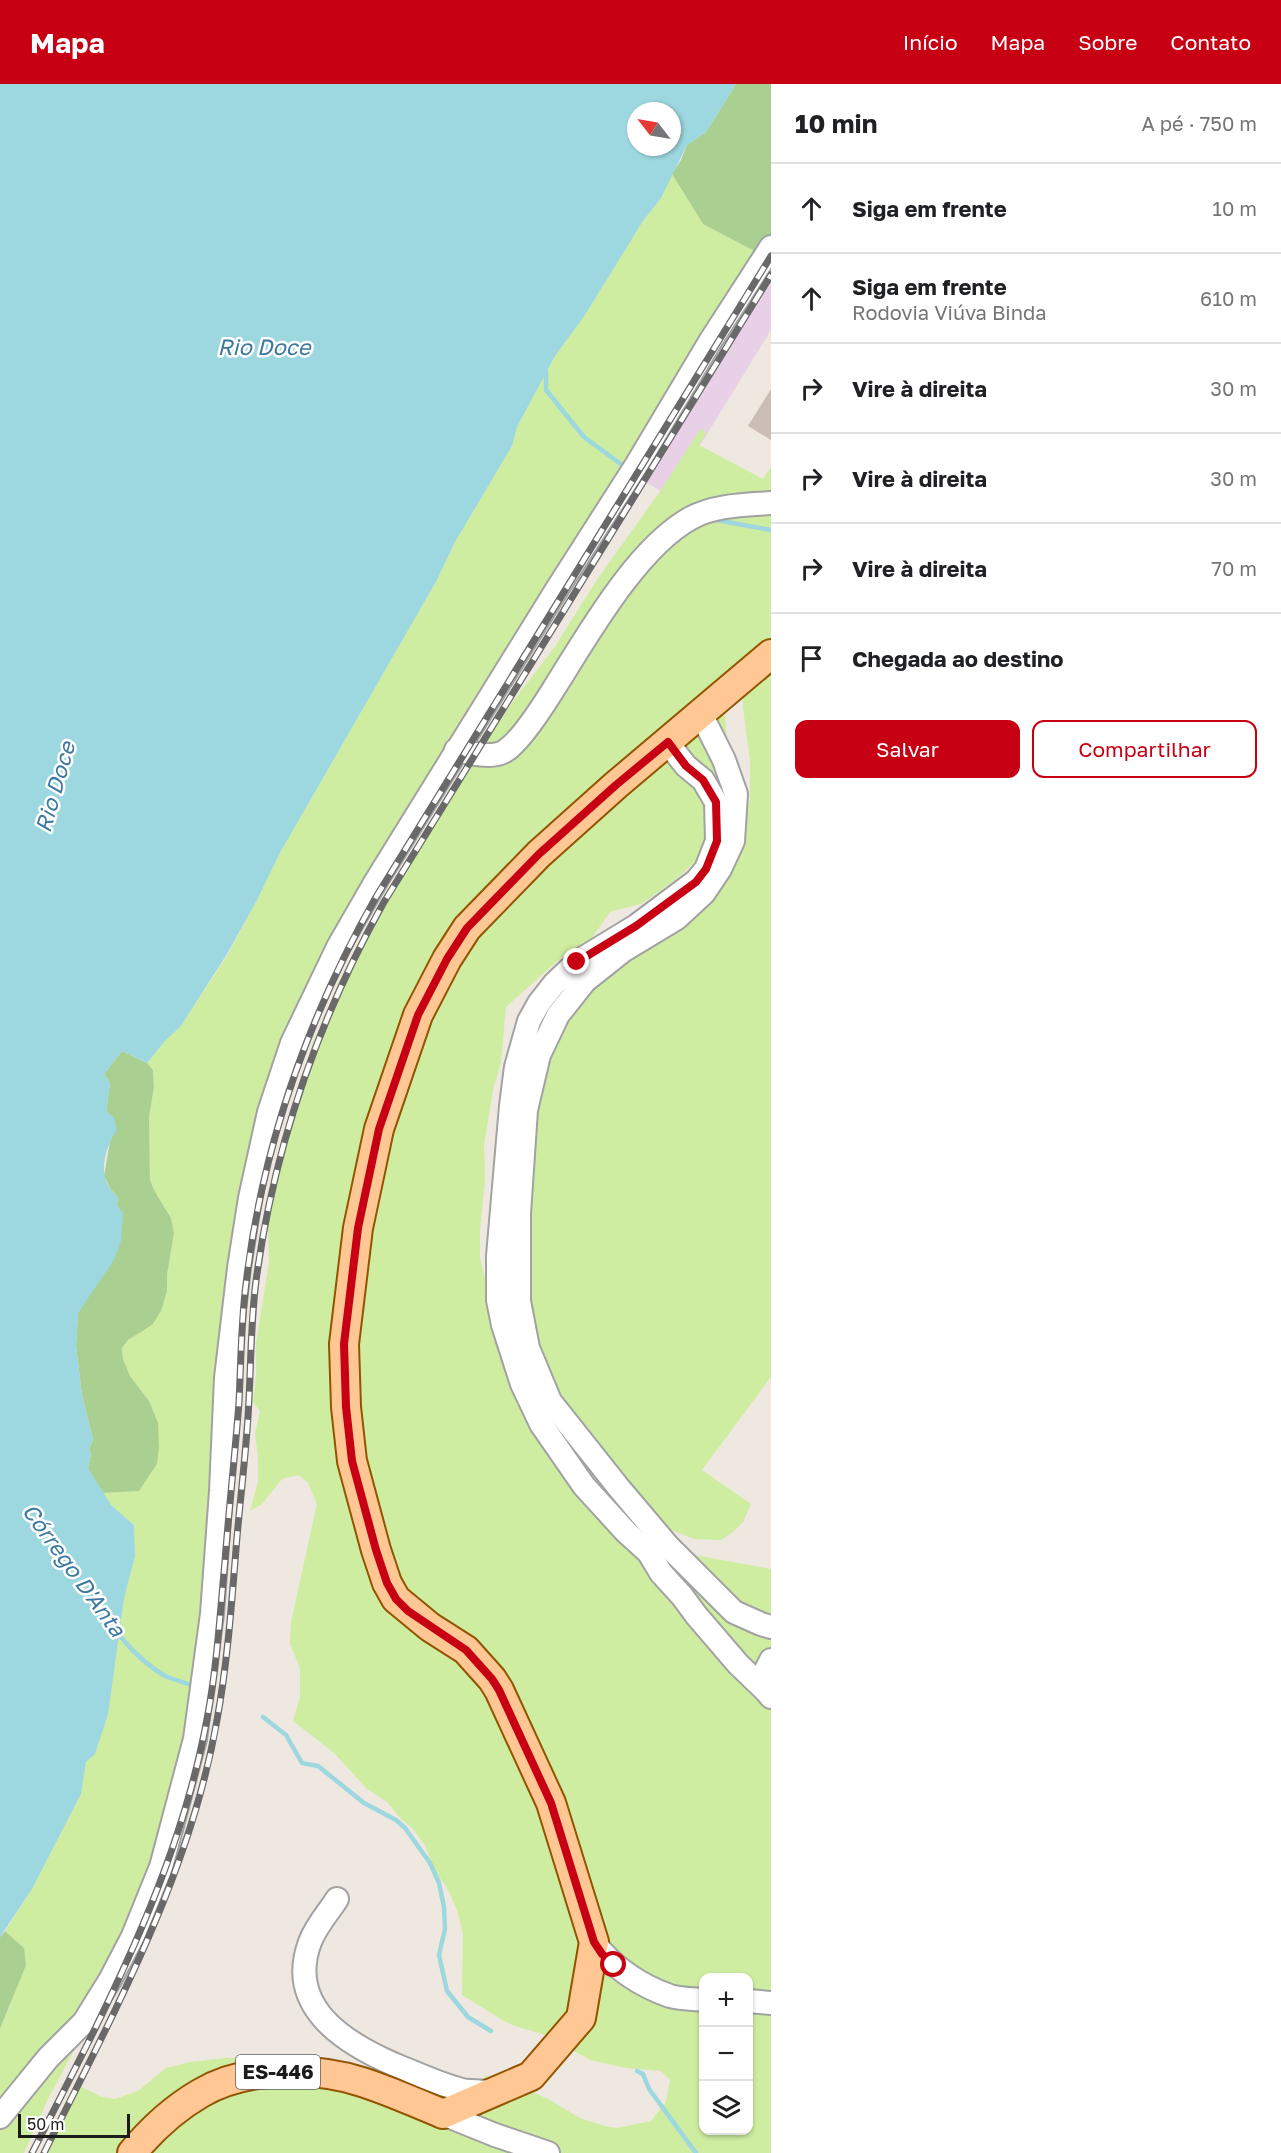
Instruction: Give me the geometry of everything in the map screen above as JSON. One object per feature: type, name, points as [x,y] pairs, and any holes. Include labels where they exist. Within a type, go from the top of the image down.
[{"type":"main road","points":[[444,2114],[531,2076],[581,2018],[594,1942],[551,1803],[499,1690],[466,1650],[408,1611],[396,1599],[387,1583],[376,1550],[352,1461],[346,1407],[344,1344],[358,1228],[379,1129],[418,1015],[447,959],[467,928],[539,854],[616,785],[771,654]]},
{"type":"main road","name":"ES-446","points":[[132,2153],[174,2111],[202,2092],[236,2079],[273,2072],[326,2073],[362,2081],[444,2114]]},
{"type":"street","points":[[0,2117],[48,2058],[84,2022],[133,1936],[161,1867],[195,1739],[212,1614],[226,1378],[250,1198],[269,1112],[292,1043],[338,947],[376,881],[771,248]]},
{"type":"street","points":[[456,750],[476,754],[497,754],[506,751],[512,745],[542,707],[597,620],[625,581],[669,534],[689,519],[707,510],[771,503]]},
{"type":"street","points":[[701,714],[736,794],[733,841],[720,869],[704,894],[677,918],[624,950],[585,981],[558,1015],[539,1055],[526,1110],[519,1213],[519,1301],[528,1348],[550,1401],[668,1546],[734,1612],[771,1627]]},
{"type":"street","points":[[686,766],[714,740]]},
{"type":"street","points":[[668,742],[686,766],[703,780],[716,802],[717,841],[706,869],[696,882],[636,926],[577,962],[554,984],[529,1021],[516,1067],[502,1205],[498,1300],[503,1325],[522,1384],[541,1424],[584,1485],[619,1525],[649,1553],[661,1573],[696,1615],[738,1664],[768,1694]]},
{"type":"street","points":[[619,1525],[635,1508]]},
{"type":"street","points":[[768,1694],[766,1670],[771,1660]]},
{"type":"street","points":[[337,1899],[311,1940],[307,1953],[307,1983],[312,2001],[324,2021],[340,2036],[364,2050],[433,2081],[464,2090],[495,2092]]},
{"type":"street","points":[[594,1942],[602,1954],[614,1965],[641,1983],[673,1997],[699,2000]]},
{"type":"street","points":[[753,2001],[771,2003]]},
{"type":"street","points":[[444,2114],[548,2153]]},
{"type":"shaded area","points":[[771,226],[771,330],[669,496],[624,469]]},
{"type":"green space","points":[[736,84],[771,84],[771,253],[768,258],[703,224],[672,174],[687,145],[706,132]]},
{"type":"green space","points":[[672,174],[703,224],[768,258],[440,756],[345,910],[295,1011],[247,1160],[225,1279],[217,1360],[216,1454],[192,1718],[164,1829],[98,2006],[49,2097],[24,2153],[0,2153],[0,2029],[11,2004],[24,1948],[5,1931],[32,1889],[81,1794],[86,1762],[95,1754],[108,1715],[124,1599],[135,1556],[134,1525],[111,1505],[102,1493],[139,1491],[157,1464],[149,1401],[130,1376],[123,1359],[122,1348],[128,1340],[152,1325],[167,1291],[167,1275],[174,1233],[171,1218],[150,1180],[149,1117],[154,1087],[153,1070],[147,1063],[181,1026],[228,954],[281,851],[437,580],[455,542],[512,446],[517,427],[555,356],[585,315],[643,221],[661,198]]},
{"type":"green space","points":[[701,428],[706,433],[699,445],[763,479],[771,467],[771,1377],[702,1470],[751,1504],[743,1522],[733,1532],[721,1540],[694,1539],[664,1527],[606,1478],[508,1311],[537,1017],[737,858],[750,799],[750,761],[742,684],[723,691],[729,771],[712,845],[681,875],[641,904],[610,912],[591,939],[564,955],[506,1007],[501,1062],[493,1090],[484,1145],[485,1179],[480,1258],[494,1317],[579,1462],[609,1507],[668,1544],[689,1554],[771,1569],[771,2153],[44,2153],[77,2085],[102,2097],[115,2099],[138,2091],[166,2068],[190,2062],[226,2058],[252,2058],[262,2064],[427,2106],[482,2087],[485,2076],[496,2075],[508,2078],[580,2118],[617,2128],[651,2121],[666,2102],[670,2080],[661,2071],[626,2068],[590,2060],[548,2036],[504,2021],[462,1995],[463,1934],[457,1910],[447,1888],[433,1868],[425,1845],[387,1802],[367,1789],[334,1753],[293,1721],[300,1697],[300,1668],[290,1644],[291,1622],[317,1504],[308,1483],[299,1475],[282,1479],[262,1504],[250,1511],[258,1482],[255,1434],[260,1411],[253,1402],[256,1343],[269,1262],[268,1226],[279,1156],[314,1039],[336,998],[337,986],[342,975],[471,763],[511,704],[554,648],[596,581],[661,490]]},
{"type":"green space","points":[[122,1051],[147,1063],[153,1070],[154,1087],[149,1117],[150,1180],[171,1218],[174,1233],[167,1275],[167,1291],[161,1311],[152,1325],[128,1340],[122,1348],[123,1359],[130,1376],[149,1401],[158,1423],[157,1464],[139,1491],[102,1493],[88,1468],[91,1454],[89,1449],[93,1439],[82,1396],[76,1346],[78,1313],[94,1287],[117,1205],[118,1198],[104,1176],[114,1118],[106,1111],[110,1083],[104,1074]]},
{"type":"green space","points":[[5,1931],[24,1948],[26,1965],[0,2029],[0,1937]]},
{"type":"water","name":"Rio Doce","points":[[0,84],[736,84],[706,132],[687,145],[661,198],[643,221],[585,315],[555,356],[517,427],[512,446],[455,542],[437,580],[281,851],[227,954],[181,1026],[147,1063],[122,1051],[104,1074],[110,1083],[106,1111],[114,1118],[117,1130],[106,1152],[104,1171],[107,1183],[118,1198],[117,1205],[123,1213],[121,1241],[114,1260],[78,1313],[76,1346],[82,1396],[93,1439],[89,1449],[91,1454],[88,1468],[111,1505],[134,1525],[135,1556],[124,1599],[108,1715],[95,1754],[86,1762],[81,1794],[32,1889],[0,1937]]},
{"type":"building","points":[[771,389],[771,440],[748,426]]},
{"type":"waterway","points":[[546,372],[546,390],[584,437],[622,465]]},
{"type":"waterway","points":[[716,520],[771,530]]},
{"type":"waterway","name":"Córrego D'Anta","points":[[115,1629],[151,1666],[165,1676],[188,1684]]},
{"type":"waterway","name":"Córrego D'Anta","points":[[263,1717],[286,1735],[302,1763],[318,1766],[364,1803],[396,1820],[405,1828],[430,1863],[439,1883],[444,1907],[445,1929],[439,1955],[447,1991],[468,2017],[491,2031]]},
{"type":"waterway","name":"Córrego D'Anta","points":[[637,2071],[643,2074],[649,2089],[696,2153]]},
{"type":"railway","points":[[32,2153],[136,1942],[178,1832],[194,1776],[207,1719],[216,1660],[239,1402],[244,1299],[253,1233],[276,1133],[309,1036],[329,989],[376,897],[771,256]]},
{"type":"railway","points":[[44,2153],[122,1996],[146,1942],[169,1888],[205,1777],[221,1697],[229,1629],[247,1434],[256,1281],[274,1181],[302,1085],[319,1038],[360,947],[384,902],[771,275]]},
{"type":"route","points":[[577,962],[636,926],[696,882],[706,869],[717,841],[716,802],[703,780],[686,766],[668,742],[539,854],[467,928],[447,959],[418,1015],[379,1129],[358,1228],[350,1279],[344,1344],[346,1407],[356,1482],[387,1583],[396,1599],[408,1611],[466,1650],[499,1690],[551,1803],[594,1942],[602,1954],[614,1965]]}]
